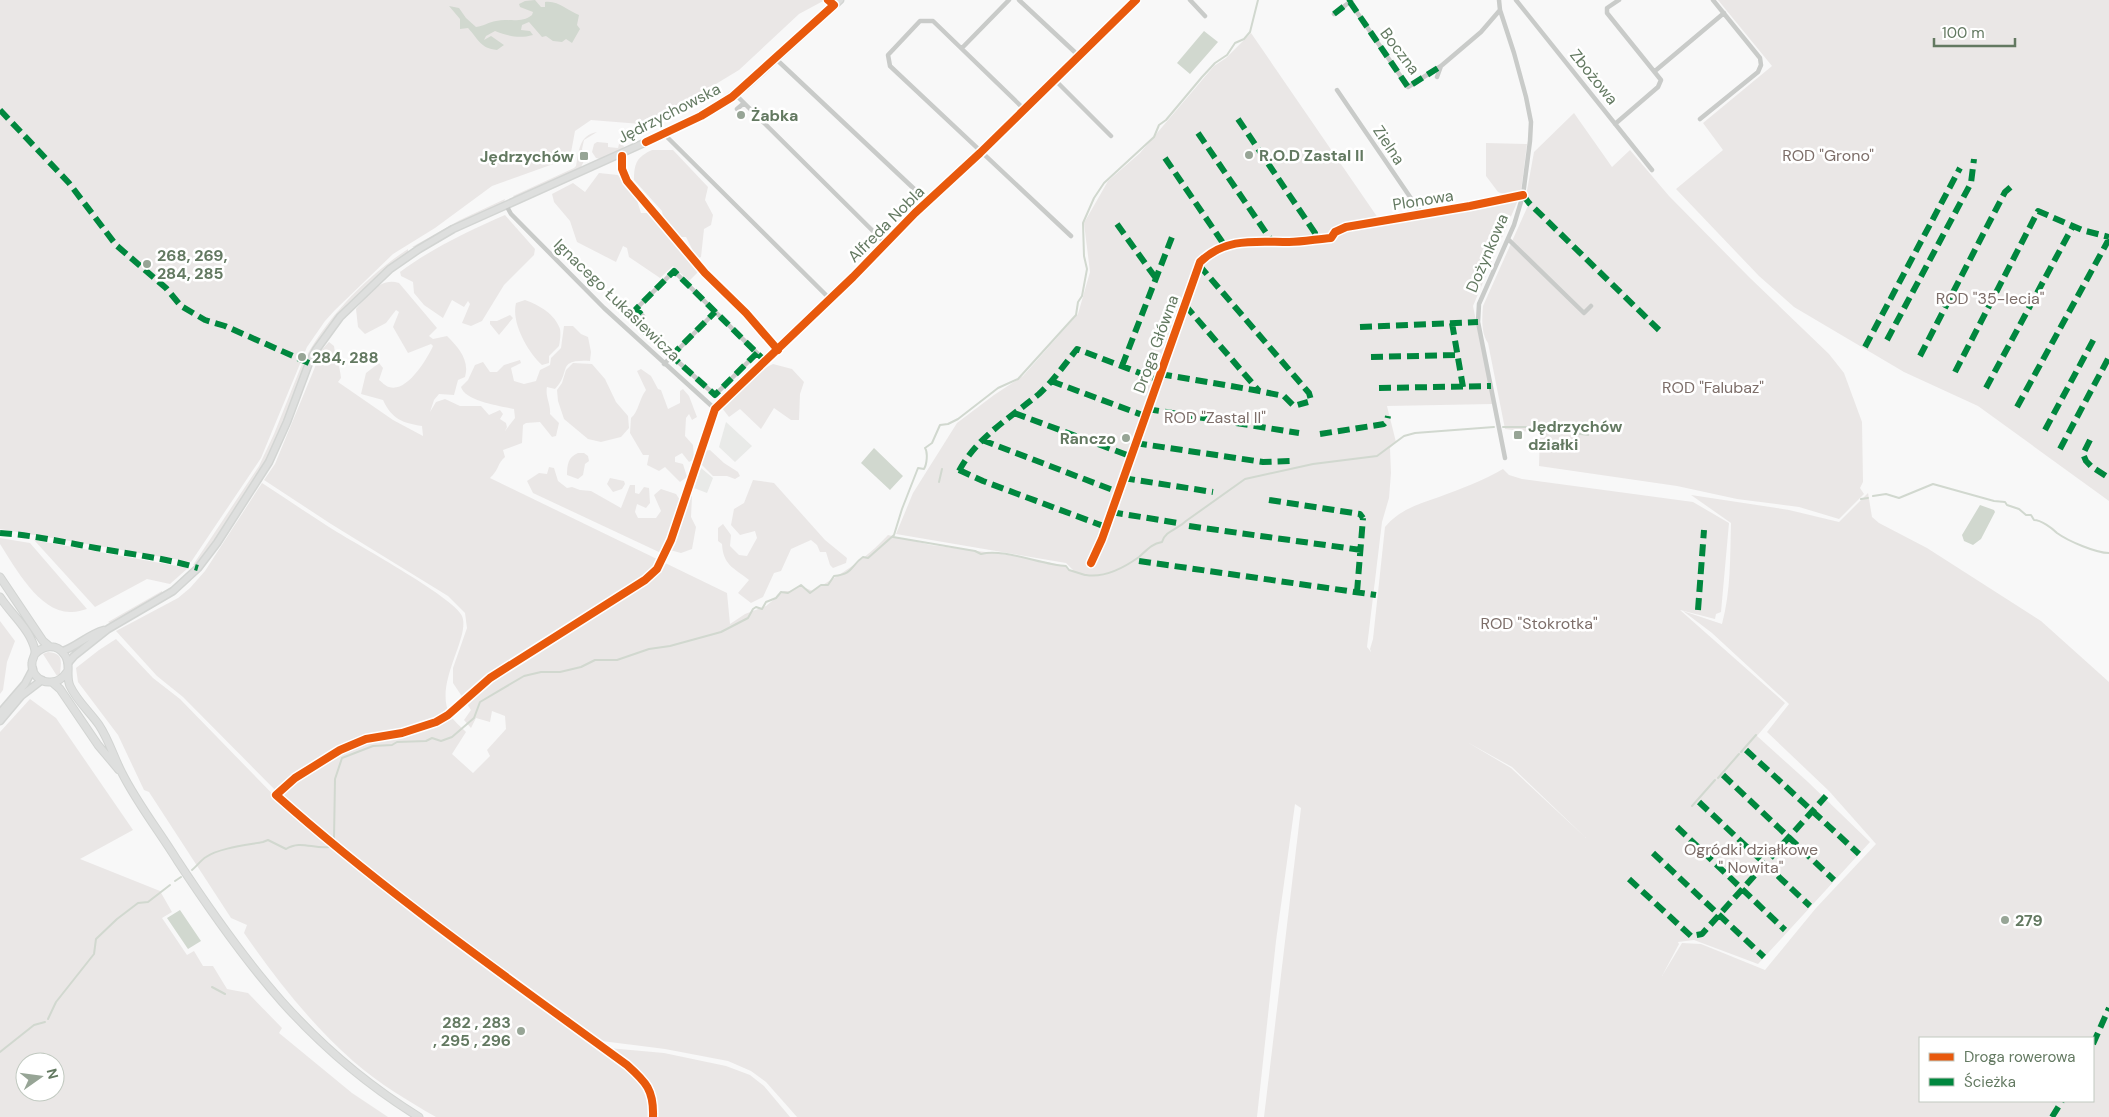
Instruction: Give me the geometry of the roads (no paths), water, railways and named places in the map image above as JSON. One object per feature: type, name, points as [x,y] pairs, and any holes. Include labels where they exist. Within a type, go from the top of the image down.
[{"type":"main road","name":"Jędrzychowska","points":[[108,629],[127,620],[173,591],[208,556],[269,462],[287,422],[309,363],[340,317],[390,269],[418,249],[446,233],[707,113],[735,94],[840,0]]},
{"type":"main road","points":[[0,577],[43,641],[49,646],[62,651],[73,647],[94,633],[108,629]]},
{"type":"main road","points":[[0,596],[29,635],[35,654],[33,669],[25,684],[0,713]]},
{"type":"main road","points":[[52,682],[60,679],[66,672],[68,663],[74,656],[108,629]]},
{"type":"main road","points":[[35,654],[49,646]]},
{"type":"main road","points":[[62,651],[68,663]]},
{"type":"main road","points":[[33,669],[37,677],[52,682],[60,689],[98,745],[122,774],[231,940],[271,990],[329,1050],[394,1102],[419,1117]]},
{"type":"main road","points":[[66,672],[71,689],[104,732],[122,774]]},
{"type":"main road","points":[[0,721],[21,696],[42,680]]},
{"type":"street","points":[[962,48],[1009,0]]},
{"type":"street","points":[[1019,0],[1079,56]]},
{"type":"street","points":[[1127,0],[1129,7]]},
{"type":"street","name":"Alfreda Nobla","points":[[688,488],[715,409],[766,362],[885,242],[980,153],[1136,0]]},
{"type":"street","points":[[1190,0],[1205,16]]},
{"type":"street","name":"Dożynkowa","points":[[1499,0],[1500,10],[1519,68],[1531,122],[1523,195],[1508,238],[1479,304],[1478,312],[1478,322],[1505,458]]},
{"type":"street","name":"Zbożowa","points":[[1516,0],[1652,170]]},
{"type":"street","points":[[1615,124],[1658,87],[1661,80],[1606,13],[1607,8],[1619,0]]},
{"type":"street","points":[[1700,119],[1758,72],[1761,65],[1760,58],[1713,0]]},
{"type":"street","name":"Boczna","points":[[1334,14],[1351,1],[1408,87],[1441,66],[1482,32],[1500,10]]},
{"type":"street","points":[[1655,71],[1724,13]]},
{"type":"street","points":[[1024,109],[932,21],[920,21],[888,55],[890,66],[980,153],[1071,236]]},
{"type":"street","points":[[776,59],[927,201]]},
{"type":"street","name":"Boczna","points":[[1437,77],[1441,66]]},
{"type":"street","points":[[1055,80],[1111,136]]},
{"type":"street","name":"Zielna","points":[[1337,90],[1421,213]]},
{"type":"street","points":[[735,94],[885,242]]},
{"type":"street","points":[[737,109],[744,103]]},
{"type":"street","points":[[664,134],[830,298]]},
{"type":"street","name":"Plonowa","points":[[1331,238],[1335,232],[1346,227],[1523,195]]},
{"type":"street","name":"Ignacego Łukasiewicza","points":[[506,205],[511,214],[604,308],[715,409]]},
{"type":"street","name":"Droga Główna","points":[[1091,563],[1102,539],[1200,262],[1218,248],[1232,244],[1271,240],[1288,242],[1331,238]]},
{"type":"street","points":[[1508,238],[1584,313],[1591,306]]},
{"type":"street","points":[[757,353],[715,395],[635,323],[643,316],[636,309],[674,271],[715,312],[757,353],[766,362]]},
{"type":"street","points":[[664,364],[715,312]]},
{"type":"waterway","points":[[334,839],[335,779],[342,758],[373,746],[392,745],[397,742],[426,741],[432,738],[441,741],[452,737],[474,718],[480,702],[524,676],[541,672],[560,672],[581,667],[595,660],[617,660],[649,649],[670,646],[721,632],[748,618],[756,607],[762,609],[766,602],[776,598],[781,592],[788,593],[801,585],[810,593],[821,585],[828,585],[834,576],[849,571],[859,560],[863,557],[868,558],[894,535],[918,468],[924,469],[925,467],[927,455],[925,448],[932,443],[940,425],[948,424],[958,419],[998,388],[1018,379],[1076,315],[1087,269],[1084,256],[1083,223],[1094,198],[1104,183],[1154,137],[1159,125],[1166,120],[1215,63],[1227,55],[1235,43],[1244,39],[1250,32],[1258,0]]},
{"type":"waterway","points":[[1086,575],[1100,575],[1114,571],[1139,557],[1152,546],[1162,542],[1166,535],[1245,479],[1313,464],[1377,456],[1404,436],[1415,433],[1494,427]]},
{"type":"waterway","points":[[1503,427],[1527,427],[1588,435]]},
{"type":"waterway","points":[[939,482],[942,469]]},
{"type":"waterway","points":[[1873,496],[1886,494],[1899,498],[1933,484],[1994,501],[2005,502],[2026,515],[2031,515],[2034,520],[2040,521],[2068,540],[2090,549],[2109,553]]},
{"type":"waterway","points":[[1861,499],[1868,498]]},
{"type":"waterway","points":[[893,537],[975,551],[981,554],[1001,553],[1012,555],[1066,566],[1069,570],[1085,575]]},
{"type":"waterway","points":[[1741,752],[1756,735]]},
{"type":"waterway","points":[[1718,778],[1739,754]]},
{"type":"waterway","points":[[1692,806],[1715,780]]},
{"type":"waterway","points":[[192,870],[204,858],[218,851],[268,840],[286,849],[296,845],[329,847]]},
{"type":"waterway","points":[[175,881],[181,877]]},
{"type":"waterway","points":[[48,1019],[56,1002],[94,954],[96,939],[117,919],[138,903],[148,902],[170,885]]},
{"type":"waterway","points":[[212,987],[225,994]]},
{"type":"waterway","points":[[0,1052],[34,1025],[45,1022]]},
{"type":"place","name":"Żabka","points":[[741,115]]},
{"type":"place","name":"R.O.D Zastal II","points":[[1249,155]]},
{"type":"place","name":"Jędrzychów","points":[[584,156]]},
{"type":"place","name":"268, 269, 284, 285","points":[[147,264]]},
{"type":"place","name":"284, 288","points":[[302,357]]},
{"type":"place","name":"Jędrzychów działki","points":[[1518,435]]},
{"type":"place","name":"Ranczo","points":[[1126,438]]},
{"type":"place","name":"279","points":[[2005,920]]},
{"type":"place","name":"282 , 283 , 295 , 296","points":[[521,1031]]},
{"type":"park label","name":"ROD \"Grono\"","points":[[1828,155]]},
{"type":"park label","name":"ROD \"35-lecia\"","points":[[1990,298]]},
{"type":"park label","name":"ROD \"Falubaz\"","points":[[1713,387]]},
{"type":"park label","name":"ROD \"Zastal II\"","points":[[1215,417]]},
{"type":"park label","name":"ROD \"Stokrotka\"","points":[[1539,623]]},
{"type":"park label","name":"Ogródki działkowe \" Nowita\"","points":[[1751,858]]}]
